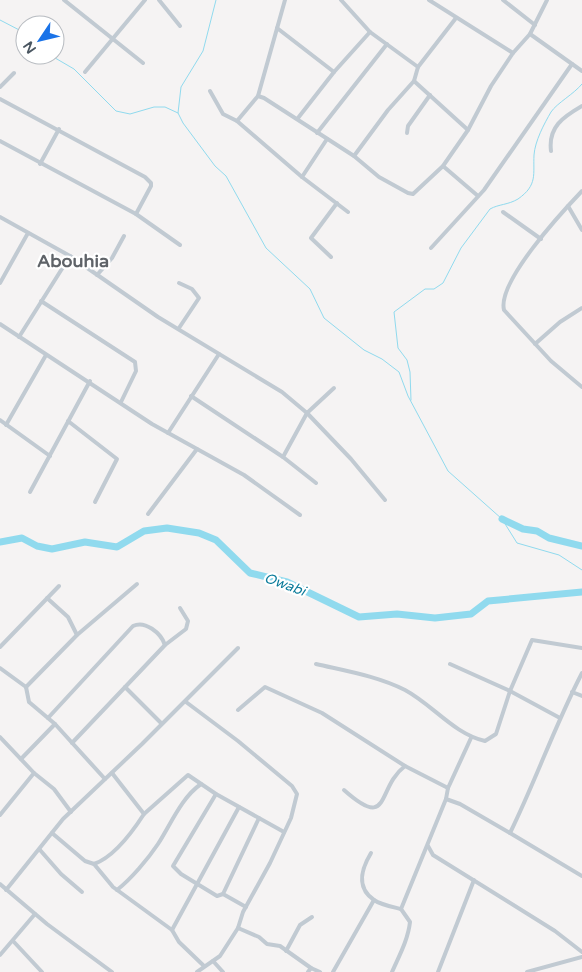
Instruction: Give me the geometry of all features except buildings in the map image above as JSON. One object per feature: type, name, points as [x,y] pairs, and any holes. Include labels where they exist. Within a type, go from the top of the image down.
[{"type":"street","points":[[64,0],[143,63]]},
{"type":"street","points":[[85,72],[145,0]]},
{"type":"street","points":[[159,0],[180,26]]},
{"type":"street","points":[[237,121],[258,96],[285,0]]},
{"type":"street","points":[[341,0],[370,32],[418,67]]},
{"type":"street","points":[[429,0],[513,53]]},
{"type":"street","points":[[503,0],[535,25]]},
{"type":"street","points":[[258,96],[298,118],[317,133],[354,156],[379,177],[413,194],[443,166],[468,130],[491,86],[513,53],[530,34],[547,0]]},
{"type":"street","points":[[354,156],[414,81],[418,67],[456,18]]},
{"type":"street","points":[[277,28],[334,72]]},
{"type":"street","points":[[298,118],[334,72],[370,32]]},
{"type":"street","points":[[530,34],[582,71]]},
{"type":"street","points":[[317,133],[387,44]]},
{"type":"street","points":[[431,248],[478,196],[572,64]]},
{"type":"street","points":[[0,87],[14,73]]},
{"type":"street","points":[[414,81],[468,130]]},
{"type":"street","points":[[210,91],[223,114],[237,121],[302,177],[348,212]]},
{"type":"street","points":[[407,133],[408,126],[430,95]]},
{"type":"street","points":[[0,99],[59,129],[149,180],[151,186],[136,214]]},
{"type":"street","points":[[551,151],[550,136],[553,130],[582,106]]},
{"type":"street","points":[[40,164],[59,129]]},
{"type":"street","points":[[302,177],[327,139]]},
{"type":"street","points":[[0,141],[136,214],[180,245]]},
{"type":"street","points":[[443,166],[478,196]]},
{"type":"street","points":[[582,191],[541,239],[509,283],[502,303],[504,310],[551,362],[582,387]]},
{"type":"street","points":[[331,257],[312,238],[337,203]]},
{"type":"street","points":[[568,206],[582,230]]},
{"type":"street","points":[[503,212],[541,239]]},
{"type":"street","points":[[0,217],[70,256],[158,317],[282,392],[307,413],[351,459],[385,500]]},
{"type":"street","points":[[0,283],[28,233]]},
{"type":"street","points":[[97,275],[112,258],[124,236]]},
{"type":"street","points":[[19,337],[70,256]]},
{"type":"street","points":[[178,328],[199,298],[192,289],[179,283]]},
{"type":"street","points":[[41,301],[135,362],[136,371],[121,402]]},
{"type":"street","points":[[535,344],[560,322],[582,308]]},
{"type":"street","points":[[0,324],[168,433],[244,475],[300,515]]},
{"type":"street","points":[[168,433],[219,354]]},
{"type":"street","points":[[6,425],[46,355]]},
{"type":"street","points":[[30,492],[90,381]]},
{"type":"street","points":[[283,457],[307,413],[334,388]]},
{"type":"street","points":[[191,396],[283,457],[316,483]]},
{"type":"street","points":[[0,420],[50,456]]},
{"type":"street","points":[[68,421],[117,458],[96,502]]},
{"type":"street","points":[[148,514],[197,450]]},
{"type":"street","points":[[26,687],[77,635],[137,584]]},
{"type":"street","points":[[0,647],[59,586]]},
{"type":"street","points":[[47,598],[68,617],[77,635]]},
{"type":"street","points":[[72,743],[165,645],[187,628],[188,621],[180,608]]},
{"type":"street","points":[[48,718],[133,626],[142,624],[150,628],[165,645]]},
{"type":"street","points":[[316,664],[377,679],[405,691],[470,738],[485,741],[496,734],[528,644],[532,640],[582,648]]},
{"type":"street","points":[[6,890],[71,812],[161,723],[186,702],[238,648]]},
{"type":"street","points":[[450,664],[510,691],[560,718]]},
{"type":"street","points":[[0,668],[26,687],[29,702],[55,724],[105,779]]},
{"type":"street","points":[[510,833],[533,786],[560,718],[582,673]]},
{"type":"street","points":[[125,687],[161,723]]},
{"type":"street","points":[[238,710],[265,687],[322,713],[405,766],[448,788]]},
{"type":"street","points":[[572,692],[582,696]]},
{"type":"street","points":[[186,702],[238,741],[292,786],[297,794],[284,832],[246,907],[238,928],[223,952],[197,972]]},
{"type":"street","points":[[21,759],[55,724]]},
{"type":"street","points":[[0,737],[34,773],[54,789],[71,812]]},
{"type":"street","points":[[401,910],[428,846],[446,799],[448,788],[470,738]]},
{"type":"street","points":[[344,790],[361,806],[376,807],[382,802],[398,771],[405,766]]},
{"type":"street","points":[[0,815],[34,773]]},
{"type":"street","points":[[112,773],[144,814]]},
{"type":"street","points":[[94,864],[104,860],[121,843],[144,814],[185,776],[284,832]]},
{"type":"street","points":[[117,890],[126,883],[150,854],[188,796],[201,784]]},
{"type":"street","points":[[216,794],[173,866],[197,885],[217,896],[223,894],[259,818]]},
{"type":"street","points":[[446,799],[460,804],[582,876]]},
{"type":"street","points":[[172,930],[239,807]]},
{"type":"street","points":[[52,833],[85,861],[94,864],[106,881],[117,890],[172,930],[179,942],[204,966]]},
{"type":"street","points":[[428,846],[434,855],[555,931],[582,952]]},
{"type":"street","points":[[40,850],[61,874],[82,892]]},
{"type":"street","points":[[371,853],[361,871],[365,889],[374,900],[401,910],[410,922],[407,939],[392,972]]},
{"type":"street","points":[[422,860],[434,855]]},
{"type":"street","points":[[443,972],[438,971],[474,880]]},
{"type":"street","points":[[0,884],[35,914],[112,972]]},
{"type":"street","points":[[223,894],[246,907]]},
{"type":"street","points":[[333,972],[374,900]]},
{"type":"street","points":[[1,952],[14,942],[35,914]]},
{"type":"street","points":[[286,951],[297,929],[312,917]]},
{"type":"street","points":[[238,928],[259,937],[267,944],[277,944],[310,970],[320,972]]},
{"type":"street","points":[[14,942],[42,972]]},
{"type":"street","points":[[527,972],[582,957]]},
{"type":"street","points":[[213,961],[223,972]]},
{"type":"waterway","points":[[216,0],[203,51],[181,87],[178,113],[183,123],[215,166],[226,176],[266,248],[310,289],[324,318],[364,350],[382,359],[399,372],[408,396],[448,471],[502,519],[517,543],[559,555],[582,570]]},
{"type":"waterway","points":[[0,20],[15,28]]},
{"type":"waterway","points":[[65,64],[74,69],[116,111],[130,114],[154,107],[165,107],[178,113]]},
{"type":"waterway","points":[[411,400],[410,372],[407,360],[398,348],[394,312],[425,289],[434,289],[443,283],[461,248],[490,209],[518,199],[529,189],[534,174],[534,155],[540,133],[551,112],[582,84]]},
{"type":"waterway","points":[[502,519],[523,529],[537,531],[549,538],[582,546]]},
{"type":"waterway","name":"Owabi","points":[[0,542],[22,538],[37,546],[52,549],[85,542],[117,547],[144,531],[167,528],[199,533],[216,540],[250,573],[287,582],[359,617],[397,614],[435,618],[471,614],[488,601],[582,592]]},
{"type":"district","name":"Abouhia","points":[[73,261]]}]
